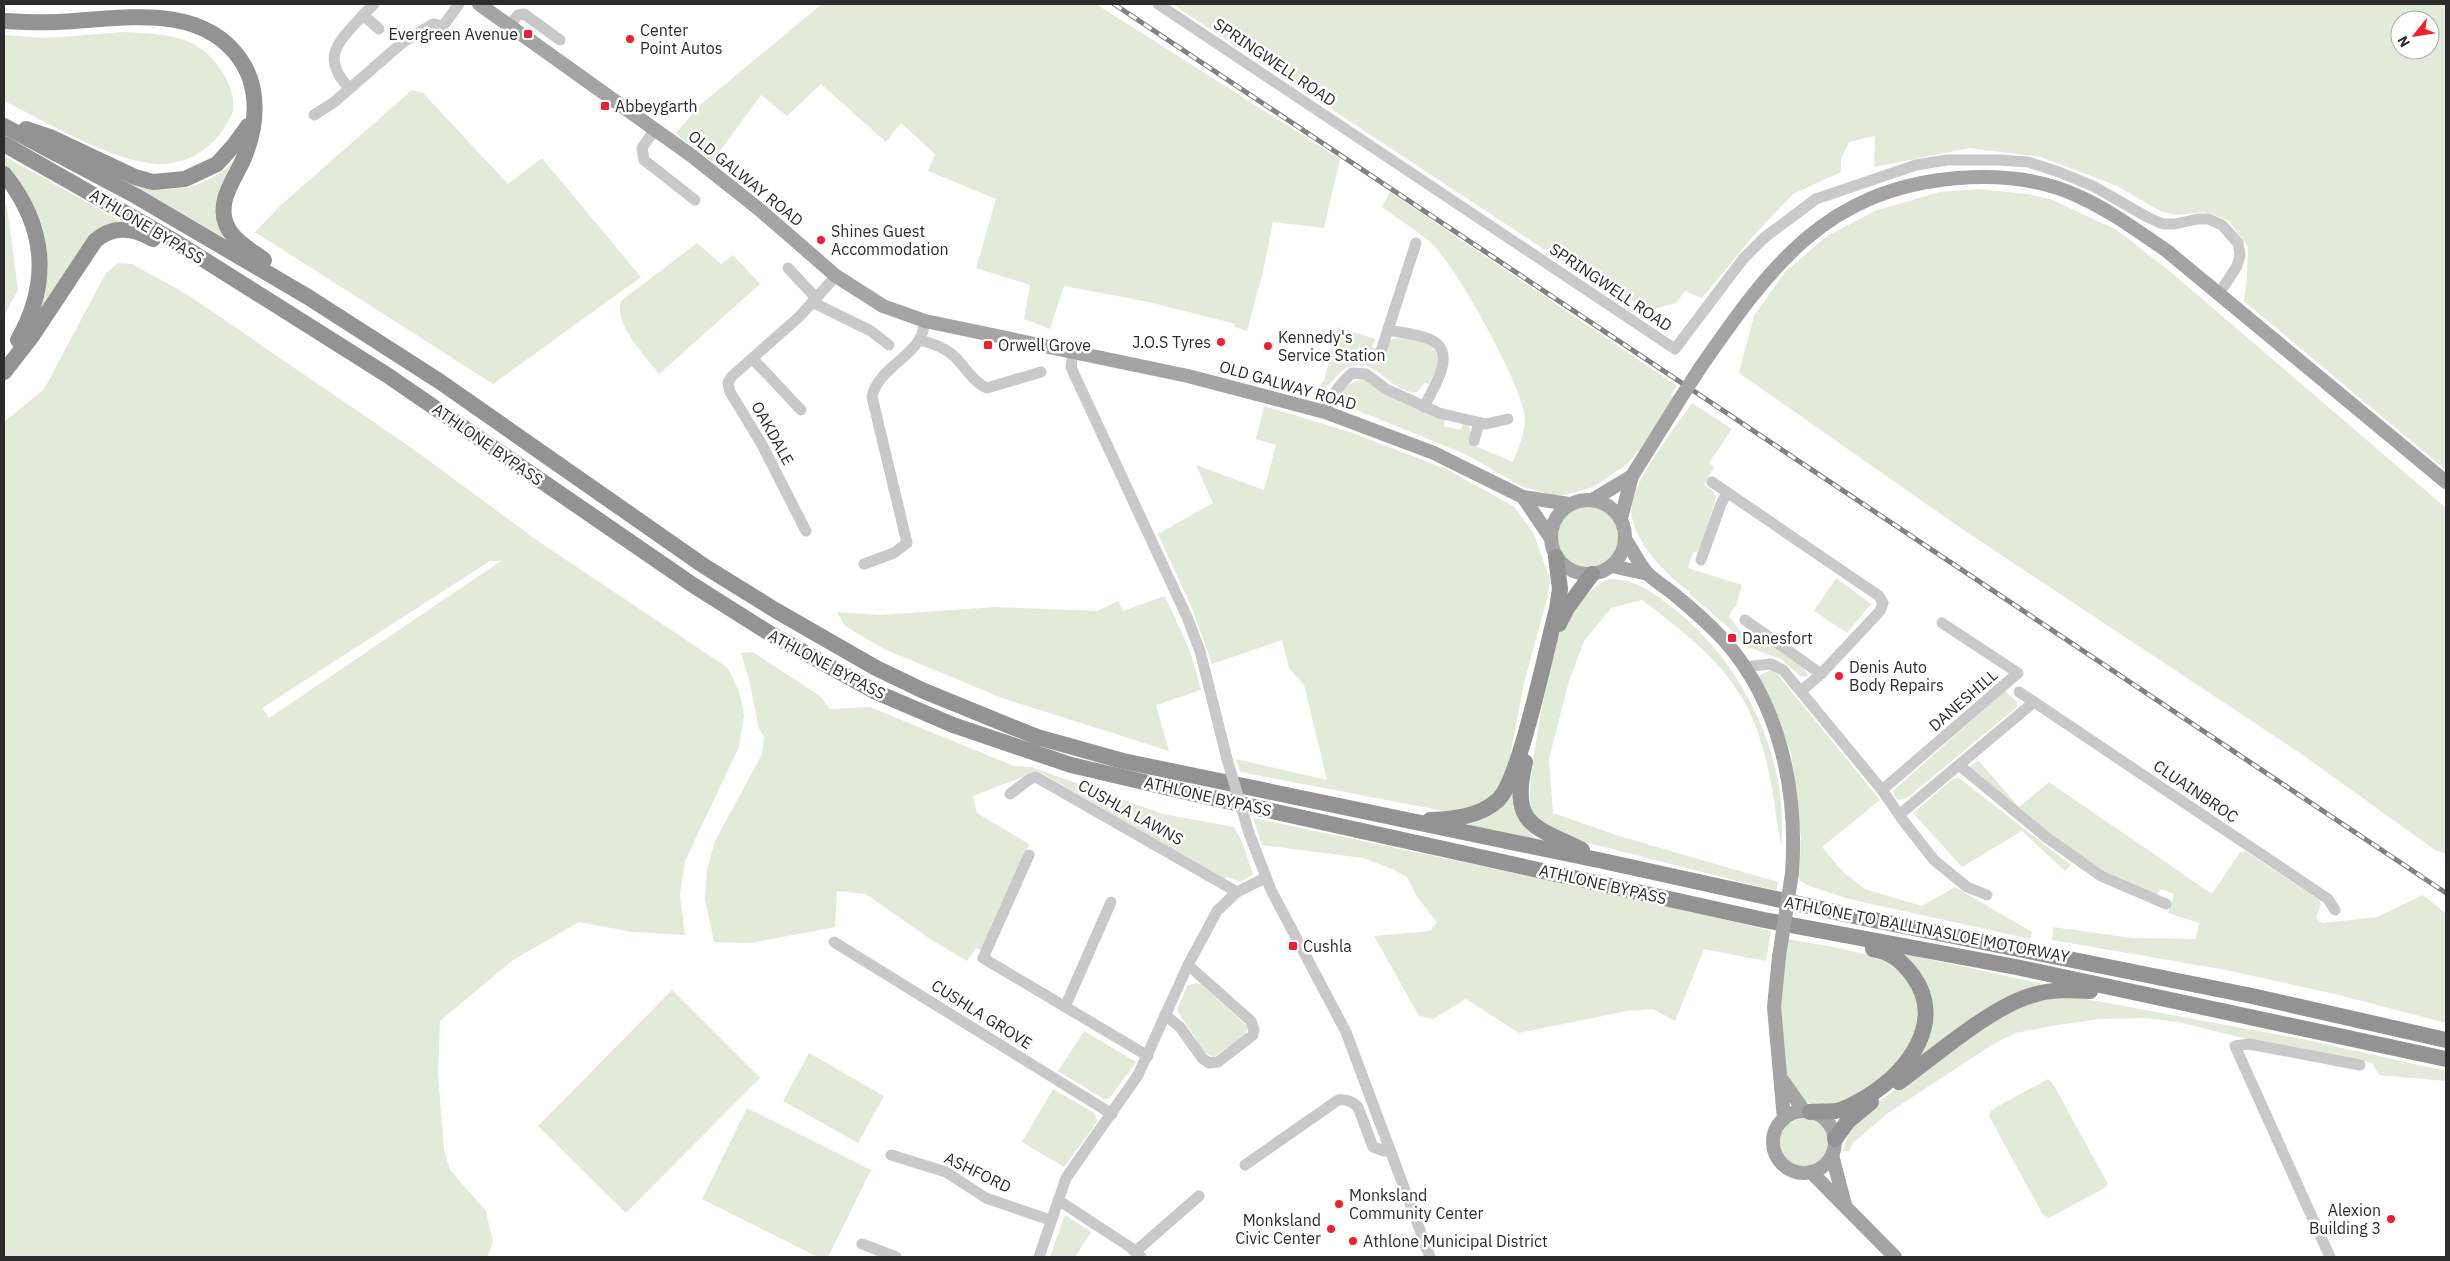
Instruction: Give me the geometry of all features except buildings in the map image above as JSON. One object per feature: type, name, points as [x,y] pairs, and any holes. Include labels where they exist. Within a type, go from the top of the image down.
[{"type":"highway","points":[[4,21],[57,22],[120,16],[151,16],[197,26],[212,33],[239,58],[253,85],[255,115],[244,158],[226,193],[223,212],[226,224],[231,233],[244,245],[308,297]]},
{"type":"highway","points":[[4,121],[50,137],[135,177],[153,182],[185,179],[217,164],[235,144],[255,115]]},
{"type":"highway","name":"ATHLONE BYPASS","points":[[4,126],[136,196],[308,297],[605,495],[704,566],[813,632],[900,679],[1037,737],[1123,761],[1408,821]]},
{"type":"highway","name":"ATHLONE BYPASS","points":[[4,144],[210,264],[387,374],[693,585],[761,628],[860,683],[918,712],[1022,749],[1080,767],[1764,920]]},
{"type":"highway","points":[[4,174],[18,192],[29,212],[38,239],[40,263],[35,303],[17,343],[4,357]]},
{"type":"highway","points":[[4,372],[32,336],[85,253],[104,232],[126,229],[143,233],[178,253],[210,264]]},
{"type":"highway","points":[[1408,821],[1459,819],[1487,808],[1498,800],[1507,789],[1518,758],[1557,609],[1560,589],[1556,557]]},
{"type":"highway","points":[[1592,574],[1567,608],[1555,632],[1521,777],[1520,797],[1524,812],[1539,831],[1603,861]]},
{"type":"highway","name":"ATHLONE TO BALLINASLOE MOTORWAY","points":[[1408,821],[1850,915],[2262,998],[2446,1040]]},
{"type":"highway","points":[[1764,920],[1808,937],[1881,950],[1895,956],[1921,987],[1925,1004],[1926,1020],[1916,1050],[1893,1078],[1849,1106],[1837,1111],[1807,1111]]},
{"type":"highway","name":"ATHLONE TO BALLINASLOE MOTORWAY","points":[[1764,920],[2016,967],[2135,994],[2446,1059]]},
{"type":"highway","points":[[1835,1138],[1848,1121],[1880,1095],[1976,1026],[2021,998],[2063,990],[2135,994]]},
{"type":"main road","name":"OLD GALWAY ROAD","points":[[478,4],[655,128],[753,204],[836,276],[883,306],[925,320],[1234,387],[1325,412],[1434,453],[1523,497]]},
{"type":"main road","points":[[1784,1119],[1776,1054],[1774,1007],[1779,957],[1792,874],[1794,827],[1787,771],[1773,724],[1744,667],[1724,640],[1701,618],[1648,574],[1625,539],[1620,518],[1632,476],[1700,368],[1750,296],[1795,248],[1817,229],[1879,195],[1938,180],[1977,176],[2011,178],[2044,184],[2080,196],[2121,220],[2167,251],[2446,482]]},
{"type":"main road","points":[[1594,500],[1632,476]]},
{"type":"main road","points":[[1523,497],[1569,504]]},
{"type":"main road","points":[[1523,497],[1550,537],[1556,557],[1567,568],[1578,573],[1592,574],[1612,566],[1622,552],[1625,539]]},
{"type":"main road","points":[[1550,537],[1554,521],[1561,510],[1577,501],[1594,500],[1605,503],[1620,518]]},
{"type":"main road","points":[[1612,566],[1648,574]]},
{"type":"main road","points":[[1780,1076],[1790,1094],[1807,1111],[1827,1122],[1835,1138],[1832,1155],[1826,1164],[1811,1172],[1797,1172],[1787,1167],[1778,1158],[1774,1140],[1777,1128],[1784,1119],[1807,1111]]},
{"type":"main road","points":[[1832,1155],[1846,1205]]},
{"type":"main road","points":[[1811,1172],[1896,1257]]},
{"type":"street","points":[[349,88],[337,72],[333,54],[338,43],[374,4]]},
{"type":"street","points":[[314,115],[413,34],[433,24],[443,26],[458,4]]},
{"type":"street","name":"SPRINGWELL ROAD","points":[[1158,4],[1675,349],[1743,259],[1764,237],[1816,199],[1916,165],[1947,160],[2028,162],[2093,186],[2163,224],[2208,219],[2222,225],[2238,243],[2240,255],[2237,266],[2219,294]]},
{"type":"street","points":[[509,26],[518,15],[524,14],[560,40]]},
{"type":"street","points":[[363,16],[379,29]]},
{"type":"street","points":[[655,128],[642,148],[644,160],[695,200]]},
{"type":"street","points":[[1381,351],[1416,243]]},
{"type":"street","points":[[788,268],[814,300],[871,331],[888,345]]},
{"type":"street","name":"OAKDALE","points":[[806,531],[776,469],[728,385],[731,377],[753,359],[836,276]]},
{"type":"street","points":[[864,564],[894,553],[907,543],[872,398],[875,387],[880,380],[919,340],[925,320]]},
{"type":"street","points":[[1388,330],[1432,340],[1439,345],[1444,356],[1442,371],[1424,407]]},
{"type":"street","points":[[919,340],[936,345],[954,356],[985,387],[1041,372]]},
{"type":"street","points":[[1073,352],[1072,367],[1075,376],[1164,563],[1200,651],[1227,759],[1249,833],[1265,878],[1346,1032],[1430,1257]]},
{"type":"street","name":"OAKDALE","points":[[753,359],[801,410]]},
{"type":"street","points":[[1325,412],[1329,401],[1343,380],[1352,373],[1366,374],[1386,389],[1439,413],[1486,424],[1508,419]]},
{"type":"street","points":[[1474,441],[1479,423]]},
{"type":"street","points":[[1712,482],[1879,596],[1883,603],[1880,611],[1821,674],[1801,690]]},
{"type":"street","points":[[1701,560],[1721,504],[1727,493]]},
{"type":"street","points":[[1745,620],[1821,674]]},
{"type":"street","name":"DANESHILL","points":[[1882,790],[2018,673],[1942,623]]},
{"type":"street","points":[[1744,667],[1771,664],[1783,670],[1882,790],[1898,815],[1924,848],[1950,875],[1967,887],[1987,896]]},
{"type":"street","name":"CLUAINBROC","points":[[2020,692],[2328,899],[2335,910]]},
{"type":"street","points":[[1898,815],[2034,702]]},
{"type":"street","points":[[1959,765],[2046,837],[2101,876],[2166,904]]},
{"type":"street","name":"CUSHLA LAWNS","points":[[1010,794],[1030,779],[1036,778],[1237,892]]},
{"type":"street","points":[[1029,855],[979,955],[1148,1056]]},
{"type":"street","points":[[1039,1257],[1050,1220],[1066,1178],[1112,1114],[1148,1056],[1188,965],[1218,911],[1237,892],[1265,878]]},
{"type":"street","points":[[1065,1008],[1112,902]]},
{"type":"street","name":"CUSHLA GROVE","points":[[834,942],[1112,1114]]},
{"type":"street","points":[[1165,1015],[1180,1027],[1202,1058],[1209,1063],[1218,1062],[1254,1036],[1251,1021],[1188,965]]},
{"type":"street","points":[[2330,1257],[2236,1046],[2249,1044],[2360,1065]]},
{"type":"street","points":[[1244,1164],[1338,1100],[1354,1102],[1358,1107],[1373,1147],[1384,1151],[1390,1150]]},
{"type":"street","name":"ASHFORD","points":[[891,1155],[946,1172],[986,1198],[1050,1220]]},
{"type":"street","points":[[1058,1200],[1138,1254],[1199,1196]]},
{"type":"street","points":[[862,1244],[896,1257]]},
{"type":"green space","points":[[822,4],[1096,4],[1340,159],[1324,228],[1273,222],[1263,272],[1247,331],[1234,327],[1235,324],[1149,302],[1064,286],[1050,329],[1024,319],[1030,285],[976,268],[996,199],[928,171],[935,154],[901,123],[886,142],[821,84],[787,116],[761,95],[712,162],[676,133],[700,105]]},
{"type":"green space","points":[[1172,4],[2446,4],[2446,470],[2244,301],[2248,247],[2228,220],[2204,212],[2176,215],[2160,211],[2117,186],[2041,157],[1970,148],[1874,167],[1875,136],[1849,142],[1841,159],[1841,172],[1793,194],[1755,234],[1702,298],[1685,291],[1676,303],[1651,310],[1577,271]]},
{"type":"green space","points":[[125,32],[161,35],[187,41],[203,50],[223,73],[232,92],[233,111],[220,134],[197,154],[168,164],[139,162],[79,139],[4,101],[4,35],[47,38]]},
{"type":"green space","points":[[412,90],[423,93],[508,184],[542,158],[641,277],[493,384],[255,232],[282,204]]},
{"type":"green space","points":[[4,156],[124,223],[119,225],[33,327],[45,265],[44,235],[32,204],[10,176]]},
{"type":"green space","points":[[236,160],[226,239],[134,185],[164,189],[189,187],[212,178]]},
{"type":"green space","points":[[1980,189],[2026,194],[2050,199],[2117,230],[2172,273],[2446,508],[2446,854],[2435,850],[2297,751],[1962,529],[1739,373],[1754,316],[1785,272],[1827,236],[1875,211],[1939,192]]},
{"type":"green space","points":[[1390,192],[1677,386],[1671,395],[1674,397],[1641,448],[1626,465],[1593,487],[1565,495],[1553,495],[1523,487],[1465,454],[1339,403],[1340,393],[1343,389],[1363,378],[1445,419],[1444,426],[1461,430],[1463,423],[1468,425],[1471,433],[1468,443],[1513,462],[1523,432],[1525,422],[1523,407],[1489,331],[1458,278],[1434,246],[1382,207]]},
{"type":"green space","points":[[4,202],[7,207],[18,290],[4,316]]},
{"type":"green space","points":[[697,243],[721,264],[733,255],[760,284],[659,374],[626,330],[620,311],[621,301]]},
{"type":"green space","points":[[118,263],[132,264],[188,295],[413,449],[538,541],[728,668],[739,691],[744,715],[739,747],[685,861],[680,895],[685,935],[632,932],[579,922],[513,960],[440,1021],[438,1074],[444,1150],[450,1170],[486,1211],[493,1242],[487,1257],[4,1257],[4,422],[44,389],[106,273]],"holes":[[[490,561],[501,561],[269,718],[262,708]]]},
{"type":"green space","points":[[1338,327],[1375,339],[1372,347],[1383,352],[1390,340],[1410,338],[1425,342],[1435,351],[1437,357],[1435,371],[1429,384],[1425,383],[1417,392],[1408,392],[1393,384],[1372,368],[1364,365],[1355,365],[1342,371],[1322,391],[1312,394],[1324,381]]},
{"type":"green space","points":[[1692,403],[1732,429],[1709,463],[1714,467],[1704,485],[1714,492],[1716,498],[1701,547],[1697,552],[1693,552],[1688,568],[1742,585],[1736,606],[1729,617],[1750,641],[1757,636],[1760,637],[1804,669],[1808,675],[1806,677],[1800,676],[1781,659],[1746,646],[1690,592],[1670,576],[1641,541],[1635,528],[1632,502],[1636,490],[1658,451]]},
{"type":"green space","points":[[1264,406],[1350,432],[1446,469],[1513,506],[1533,532],[1550,579],[1548,596],[1524,683],[1508,767],[1494,796],[1479,806],[1449,812],[1240,772],[1236,759],[1327,780],[1304,685],[1289,668],[1282,640],[1212,664],[1192,608],[1158,534],[1213,503],[1196,465],[1264,490],[1276,445],[1256,439]]},
{"type":"green space","points":[[1587,504],[1599,507],[1610,514],[1617,525],[1620,537],[1617,549],[1610,560],[1599,567],[1587,570],[1575,567],[1564,560],[1557,549],[1554,537],[1557,525],[1564,514],[1575,507]]},
{"type":"green space","points":[[1836,578],[1871,604],[1847,633],[1814,611]]},
{"type":"green space","points":[[1609,579],[1635,584],[1673,608],[1698,630],[1720,655],[1740,683],[1756,714],[1769,746],[1778,779],[1782,812],[1781,845],[1764,752],[1754,722],[1745,703],[1734,685],[1707,654],[1676,626],[1642,600],[1611,608],[1584,641],[1569,681],[1549,759],[1553,813],[1619,836],[1778,882],[1777,891],[1553,834],[1540,823],[1532,812],[1530,796],[1531,775],[1546,689],[1558,640],[1562,628],[1576,606],[1588,593]]},
{"type":"green space","points":[[1165,596],[1190,651],[1201,690],[1156,705],[1169,751],[1002,698],[884,649],[845,626],[837,612],[880,615],[997,607],[1097,611],[1118,601],[1123,611]]},
{"type":"green space","points":[[753,652],[820,696],[830,709],[870,707],[1014,766],[1031,767],[1163,814],[1234,827],[1242,841],[1253,874],[1241,882],[1226,877],[1224,880],[1038,771],[973,796],[977,813],[1029,844],[983,951],[976,948],[967,961],[930,939],[866,894],[837,891],[835,927],[751,943],[714,942],[705,900],[707,869],[715,841],[762,754],[764,737],[759,729],[749,679],[741,653]]},
{"type":"green space","points":[[1773,669],[1880,800],[1822,847],[1843,872],[1865,889],[1922,906],[1955,887],[2032,932],[2030,939],[1849,899],[1809,886],[1799,880],[1801,838],[1791,753],[1759,678],[1760,675]]},
{"type":"green space","points":[[2005,691],[2017,702],[2017,707],[1907,798],[1898,800],[1895,797],[1893,791]]},
{"type":"green space","points":[[1978,760],[2019,807],[2049,782],[2212,894],[2240,852],[2243,853],[2245,851],[2319,900],[2321,904],[2316,918],[2322,923],[2377,917],[2423,895],[2446,914],[2446,1023],[2335,994],[2226,970],[2052,940],[2053,927],[2132,938],[2196,939],[2199,923],[2168,913],[2174,894],[2161,889],[2156,895],[2105,874],[2060,843],[1970,767]]},
{"type":"green space","points":[[1959,778],[2071,865],[2065,871],[2022,831],[1962,867],[1913,813],[1953,779]]},
{"type":"green space","points":[[1516,785],[1523,822],[1537,840],[1468,825],[1484,819],[1496,810]]},
{"type":"green space","points":[[1253,818],[1643,900],[1771,931],[1766,961],[1704,949],[1675,1021],[1653,1009],[1628,1011],[1519,1033],[1466,999],[1433,1019],[1419,1016],[1374,936],[1430,931],[1437,922],[1417,897],[1407,877],[1363,858],[1262,845]]},
{"type":"green space","points":[[1789,939],[1844,949],[1886,961],[1902,974],[1913,990],[1917,1016],[1909,1052],[1870,1086],[1840,1102],[1825,1105],[1811,1104],[1798,1096],[1788,1082],[1783,1067],[1779,1031]]},
{"type":"green space","points":[[1896,952],[2048,985],[1915,1061],[1930,1027]]},
{"type":"green space","points":[[1196,983],[1202,985],[1248,1027],[1245,1037],[1214,1057],[1205,1053],[1177,1010],[1187,986]]},
{"type":"green space","points":[[672,990],[760,1078],[626,1213],[538,1126]]},
{"type":"green space","points":[[2054,996],[2075,997],[2307,1040],[2446,1071],[2446,1081],[2379,1075],[2372,1063],[2251,1040],[2178,1022],[2145,1018],[2100,1019],[2016,1033],[1995,1043],[1888,1113],[1854,1142],[1849,1151],[1843,1151],[1848,1135],[1865,1111],[2006,1013],[2031,1002]]},
{"type":"green space","points":[[1084,1031],[1136,1062],[1109,1099],[1104,1099],[1058,1071]]},
{"type":"green space","points":[[809,1053],[884,1096],[858,1143],[783,1101]]},
{"type":"green space","points":[[2048,1079],[2052,1082],[2108,1184],[2103,1189],[2049,1218],[2043,1215],[1989,1116],[1991,1110]]},
{"type":"green space","points":[[1053,1089],[1094,1113],[1098,1121],[1064,1167],[1022,1142]]},
{"type":"green space","points":[[747,1108],[871,1170],[828,1257],[818,1257],[702,1199]]},
{"type":"green space","points":[[1800,1118],[1810,1118],[1823,1125],[1830,1138],[1830,1148],[1823,1161],[1810,1168],[1800,1168],[1791,1164],[1784,1157],[1780,1148],[1780,1138],[1784,1129],[1791,1122]]},
{"type":"green space","points":[[1065,1215],[1091,1232],[1075,1257],[1050,1257]]},
{"type":"railway","points":[[1114,4],[2446,893]]},
{"type":"place","name":"Evergreen Avenue","points":[[528,34]]},
{"type":"place","name":"Center Point Autos","points":[[630,39]]},
{"type":"place","name":"Abbeygarth","points":[[605,106]]},
{"type":"place","name":"Shines Guest Accommodation","points":[[821,240]]},
{"type":"place","name":"J.O.S Tyres","points":[[1221,342]]},
{"type":"place","name":"Orwell Grove","points":[[988,345]]},
{"type":"place","name":"Kennedy's Service Station","points":[[1268,346]]},
{"type":"place","name":"Danesfort","points":[[1732,638]]},
{"type":"place","name":"Denis Auto Body Repairs","points":[[1839,676]]},
{"type":"place","name":"Cushla","points":[[1293,946]]},
{"type":"place","name":"Monksland Community Center","points":[[1339,1204]]},
{"type":"place","name":"Alexion Building 3","points":[[2391,1219]]},
{"type":"place","name":"Monksland Civic Center","points":[[1331,1229]]},
{"type":"place","name":"Athlone Municipal District","points":[[1353,1241]]}]
